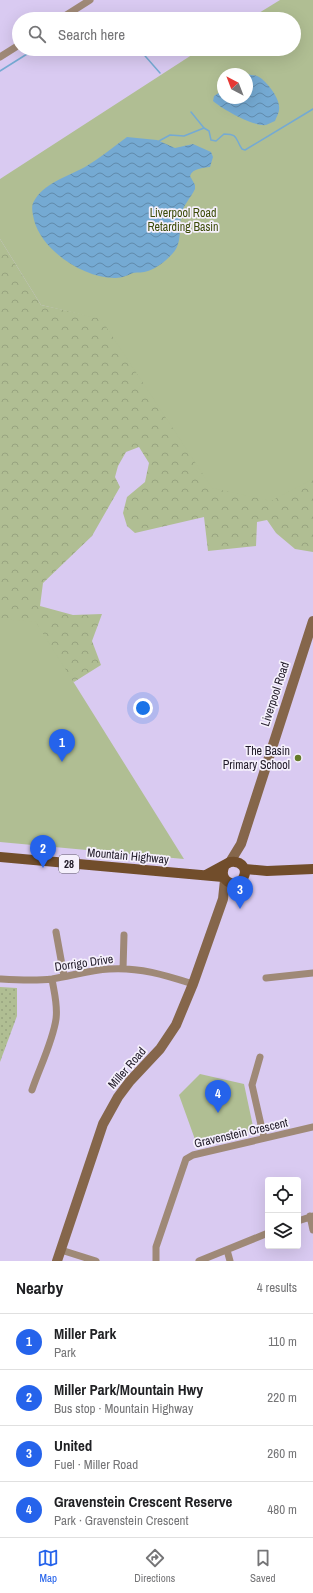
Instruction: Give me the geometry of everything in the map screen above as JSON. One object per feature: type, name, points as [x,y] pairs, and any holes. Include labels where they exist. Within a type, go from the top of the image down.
[{"type":"main road","name":"Liverpool Road","points":[[228,864],[241,844],[313,622]]},
{"type":"main road","name":"Liverpool Road","points":[[241,844],[244,871]]},
{"type":"main road","name":"Mountain Highway","points":[[0,857],[206,875],[228,880]]},
{"type":"main road","points":[[206,875],[228,864],[239,862],[244,871]]},
{"type":"main road","points":[[228,864],[223,873],[228,880],[239,883],[244,871]]},
{"type":"main road","points":[[244,871],[313,869]]},
{"type":"main road","name":"Miller Road","points":[[57,1261],[103,1124],[118,1097],[130,1081],[160,1049],[176,1025],[193,984],[224,896],[228,880]]},
{"type":"street","points":[[71,12],[90,0]]},
{"type":"street","points":[[0,57],[12,49]]},
{"type":"street","points":[[56,932],[64,976]]},
{"type":"street","points":[[123,969],[124,935]]},
{"type":"street","name":"Dorrigo Drive","points":[[0,979],[31,981],[52,979],[96,970],[123,969],[161,973],[193,984]]},
{"type":"street","points":[[266,978],[313,973]]},
{"type":"street","points":[[32,1090],[56,1020],[56,998],[52,979]]},
{"type":"street","points":[[260,1057],[252,1085],[264,1138]]},
{"type":"street","name":"Gravenstein Crescent","points":[[156,1261],[156,1247],[186,1158],[193,1155],[313,1127]]},
{"type":"street","points":[[301,1220],[311,1216],[313,1230]]},
{"type":"street","points":[[199,1261],[265,1234]]},
{"type":"street","points":[[61,1250],[96,1261]]},
{"type":"street","points":[[227,1250],[230,1261]]},
{"type":"green space","name":"Liverpool Road Retarding Basin","points":[[280,0],[313,0],[313,479],[271,501],[212,488],[101,319],[41,305],[0,239],[0,179],[190,56],[301,56],[301,12],[260,12]]},
{"type":"green space","points":[[0,239],[41,305],[313,364],[313,552],[295,549],[276,533],[267,520],[257,522],[256,546],[208,551],[204,517],[135,533],[127,526],[123,513],[127,497],[145,482],[149,463],[139,447],[126,452],[118,466],[115,477],[120,487],[92,536],[43,583],[40,606],[73,615],[102,614],[92,641],[101,665],[74,682],[52,671],[0,639]]},
{"type":"green space","points":[[0,619],[36,622],[184,859],[0,842]]},
{"type":"green space","points":[[0,987],[17,988],[17,1016],[0,1062]]},
{"type":"green space","points":[[200,1074],[244,1084],[254,1131],[197,1145],[179,1095]]},
{"type":"water","points":[[253,75],[257,76],[267,84],[277,98],[279,108],[275,121],[266,125],[261,125],[246,120],[217,104],[253,104]]},
{"type":"water","points":[[217,94],[217,104],[213,101],[214,96]]},
{"type":"water","points":[[127,137],[157,140],[175,148],[193,144],[211,152],[213,157],[210,167],[201,168],[191,173],[190,176],[195,185],[195,189],[182,212],[179,241],[173,253],[161,264],[148,271],[133,273],[118,278],[104,277],[91,274],[79,268],[66,261],[55,252],[39,231],[34,220],[32,205],[37,196],[49,185],[85,167]]},
{"type":"waterway","points":[[0,71],[24,56]]},
{"type":"waterway","points":[[145,56],[160,73]]},
{"type":"waterway","points":[[191,112],[204,128],[209,131],[211,140],[216,141],[224,134],[229,134],[234,136],[242,149],[245,150],[313,109]]},
{"type":"waterway","points":[[159,141],[170,135],[184,136],[204,128]]},
{"type":"place","name":"The Basin Primary School","points":[[298,758]]},
{"type":"place","name":"Miller Park","points":[[62,762]]},
{"type":"place","name":"Miller Park/Mountain Hwy","points":[[43,868]]},
{"type":"place","name":"United","points":[[240,909]]},
{"type":"place","name":"Gravenstein Crescent Reserve","points":[[218,1113]]}]
